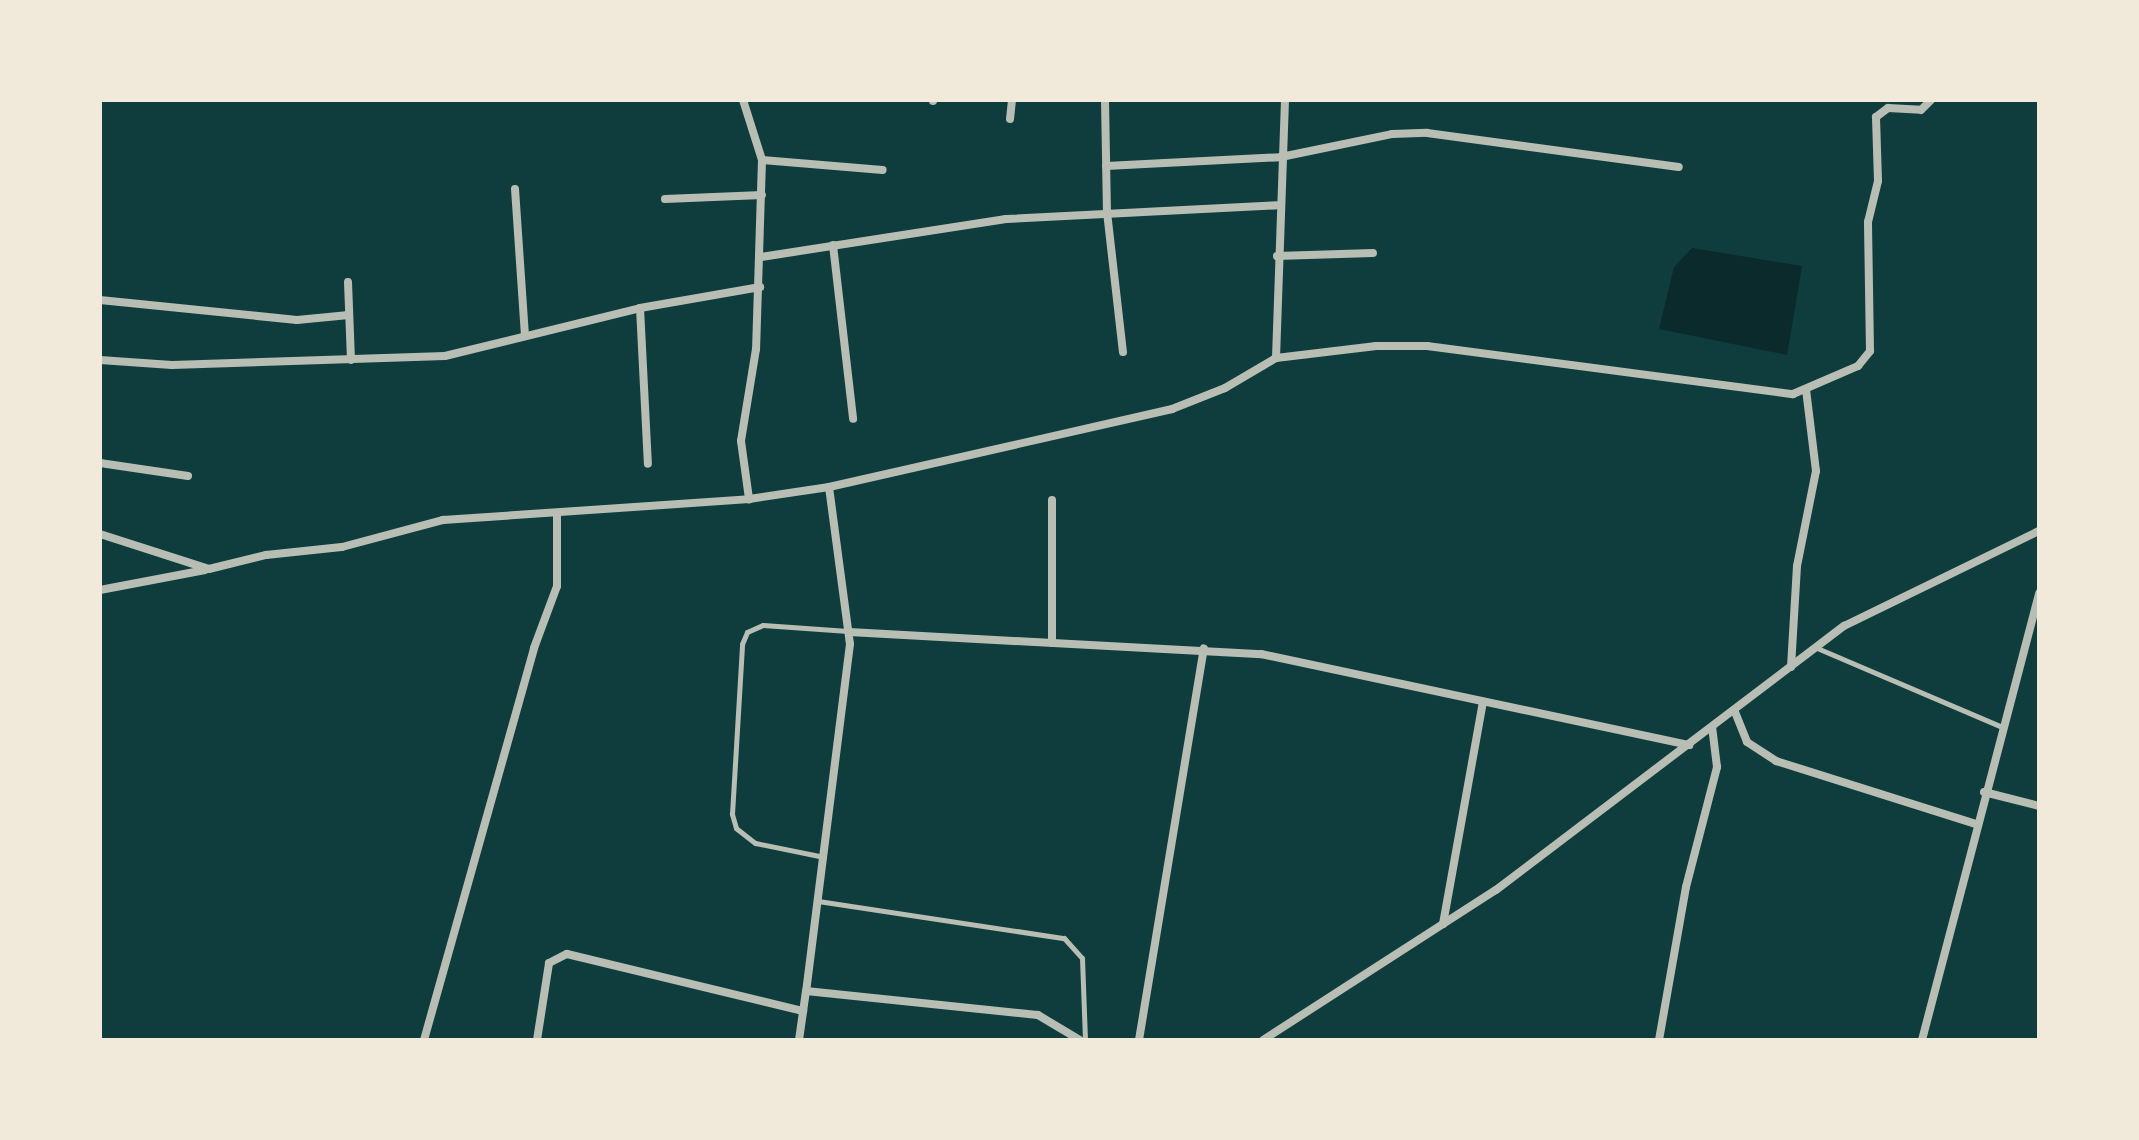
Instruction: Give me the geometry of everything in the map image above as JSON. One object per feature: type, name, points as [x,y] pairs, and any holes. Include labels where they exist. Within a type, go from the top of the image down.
[{"type":"street","points":[[743,100],[762,160],[760,287],[741,441],[749,499]]},
{"type":"street","points":[[1010,119],[1012,100]]},
{"type":"street","points":[[1105,100],[1107,212],[1123,352]]},
{"type":"street","points":[[1276,358],[1278,205],[1285,100]]},
{"type":"street","points":[[100,590],[266,555],[342,547],[434,522],[749,499],[829,487],[1172,409],[1225,388],[1276,358],[1427,346],[1709,382],[1778,396],[1806,390],[1858,366],[1870,351],[1868,222],[1878,181],[1876,117],[1888,108],[1921,110],[1931,100]]},
{"type":"street","points":[[1106,166],[1281,157],[1392,134],[1427,133],[1679,167]]},
{"type":"street","points":[[762,160],[883,170]]},
{"type":"street","points":[[515,189],[525,335]]},
{"type":"street","points":[[665,199],[762,195]]},
{"type":"street","points":[[761,257],[931,228],[1107,212],[1278,205]]},
{"type":"street","points":[[833,245],[853,419]]},
{"type":"street","points":[[1277,256],[1373,253]]},
{"type":"street","points":[[348,282],[351,360]]},
{"type":"street","points":[[100,360],[172,365],[445,356],[640,308],[760,287]]},
{"type":"street","points":[[100,300],[297,320],[349,315]]},
{"type":"street","points":[[640,308],[648,464]]},
{"type":"street","points":[[1791,667],[1797,566],[1816,471],[1806,390]]},
{"type":"street","points":[[100,463],[188,476]]},
{"type":"street","points":[[799,1040],[848,695],[849,632],[829,487]]},
{"type":"street","points":[[1052,500],[1052,643]]},
{"type":"street","points":[[424,1040],[534,648],[557,586],[557,513]]},
{"type":"street","points":[[1263,1040],[1443,924],[1735,712],[1844,626],[2039,531]]},
{"type":"street","points":[[100,534],[209,569]]},
{"type":"street","points":[[1922,1040],[1947,957],[1984,792],[2039,593]]},
{"type":"street","points":[[849,632],[1204,648],[1261,654],[1689,745]]},
{"type":"street","points":[[1139,1040],[1204,648]]},
{"type":"street","points":[[1443,924],[1483,702]]},
{"type":"street","points":[[1735,712],[1747,742],[1776,761],[1976,824]]},
{"type":"street","points":[[1659,1040],[1686,887],[1717,767],[1712,728]]},
{"type":"street","points":[[1984,792],[2039,806]]},
{"type":"street","points":[[537,1040],[549,963],[567,954],[803,1011]]},
{"type":"street","points":[[806,991],[1038,1015],[1083,1040]]},
{"type":"lane","points":[[824,857],[755,843],[736,828],[732,814],[742,644],[747,632],[763,625],[849,632]]},
{"type":"lane","points":[[1816,648],[2002,727]]},
{"type":"lane","points":[[818,901],[1064,938],[1082,958],[1083,1040]]},
{"type":"water","points":[[1692,248],[1802,266],[1787,355],[1659,329],[1674,267]]}]
